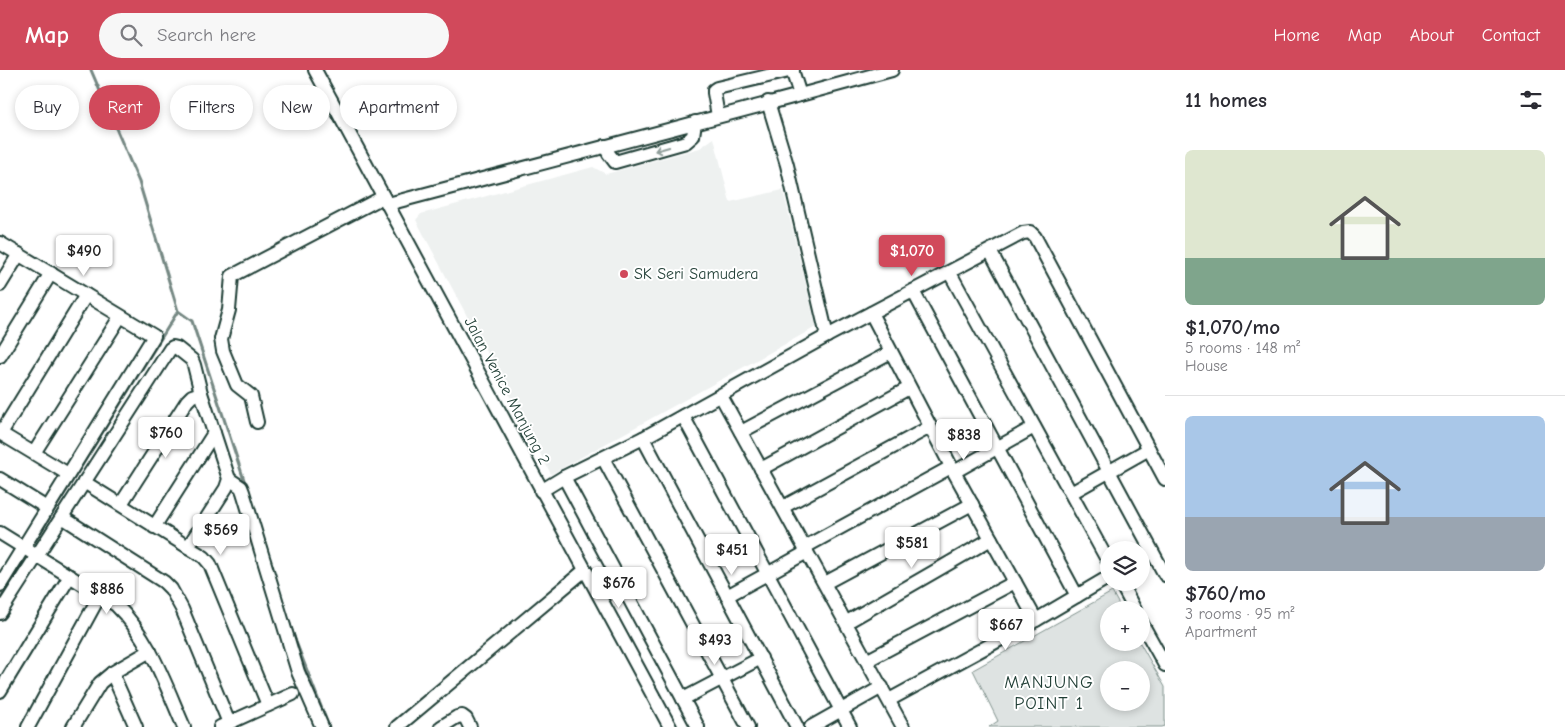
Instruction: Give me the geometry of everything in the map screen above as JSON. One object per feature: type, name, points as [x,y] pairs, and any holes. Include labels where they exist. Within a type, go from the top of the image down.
[{"type":"street","name":"Jalan Venice Manjung 2","points":[[316,70],[670,727]]},
{"type":"street","points":[[718,116],[714,93],[714,90],[717,88],[792,70],[800,95]]},
{"type":"street","points":[[258,422],[251,396],[237,385],[223,352],[221,338],[229,310],[232,276],[386,201],[605,146],[892,70]]},
{"type":"street","points":[[768,102],[787,165],[827,336]]},
{"type":"street","points":[[605,146],[615,162],[686,142],[693,136],[696,122]]},
{"type":"street","points":[[542,491],[564,477],[643,438],[827,336],[1023,233],[1030,232],[1036,237],[1165,479]]},
{"type":"street","points":[[0,243],[154,336],[0,585]]},
{"type":"street","points":[[990,251],[1165,575]]},
{"type":"street","points":[[0,284],[19,254]]},
{"type":"street","points":[[0,356],[51,273]]},
{"type":"street","points":[[950,273],[1100,547]]},
{"type":"street","points":[[913,292],[1077,596]]},
{"type":"street","points":[[68,474],[0,433],[86,295]]},
{"type":"street","points":[[871,313],[930,427],[1036,620]]},
{"type":"street","points":[[34,453],[120,317]]},
{"type":"street","points":[[0,613],[173,347],[192,360],[229,479],[226,488],[188,547]]},
{"type":"street","points":[[741,432],[891,352]]},
{"type":"street","points":[[762,469],[910,388]]},
{"type":"street","points":[[121,504],[188,401],[192,396],[201,393]]},
{"type":"street","points":[[720,396],[904,727]]},
{"type":"street","points":[[683,416],[850,727]]},
{"type":"street","points":[[783,508],[930,427]]},
{"type":"street","points":[[727,596],[767,574],[806,549],[1034,427]]},
{"type":"street","points":[[154,527],[214,433]]},
{"type":"street","points":[[643,438],[798,727]]},
{"type":"street","points":[[1070,493],[1149,449]]},
{"type":"street","points":[[603,458],[748,727]]},
{"type":"street","points":[[564,477],[698,727]]},
{"type":"street","points":[[0,479],[47,508]]},
{"type":"street","points":[[229,479],[241,486],[298,672],[322,727]]},
{"type":"street","points":[[84,482],[204,557],[210,564],[268,705]]},
{"type":"street","points":[[825,582],[972,504]]},
{"type":"street","points":[[62,517],[164,582],[171,589],[182,609],[225,725],[293,694]]},
{"type":"street","points":[[0,533],[116,605],[127,615],[140,631],[184,727]]},
{"type":"street","points":[[847,622],[991,540]]},
{"type":"street","points":[[397,727],[585,570]]},
{"type":"street","points":[[0,691],[70,576]]},
{"type":"street","points":[[868,660],[1015,582]]},
{"type":"street","points":[[890,700],[1036,620],[1100,582]]},
{"type":"street","points":[[28,727],[100,595]]},
{"type":"street","points":[[1150,638],[1165,665]]},
{"type":"street","points":[[73,727],[100,683],[112,673],[150,651]]},
{"type":"street","points":[[684,699],[760,658]]},
{"type":"street","points":[[112,673],[136,727]]},
{"type":"street","points":[[811,727],[882,687]]},
{"type":"street","points":[[441,727],[462,716],[468,723]]},
{"type":"shaded area","name":"SK Seri Samudera","points":[[714,138],[730,202],[783,190],[816,327],[551,474],[416,220],[421,214],[593,167],[606,174],[700,148]]},
{"type":"shaded area","points":[[1112,592],[1117,601],[1100,601],[1100,651],[1145,651],[1165,687],[1165,726],[989,727],[998,721],[973,670]]},
{"type":"waterway","points":[[91,70],[139,182],[178,311],[192,321],[245,483]]},
{"type":"waterway","points":[[35,541],[178,311]]},
{"type":"waterway","points":[[0,598],[23,561]]},
{"type":"waterway","points":[[286,613],[329,727]]},
{"type":"place","name":"SK Seri Samudera","points":[[624,274]]},
{"type":"district","name":"MANJUNG POINT 1","points":[[1049,692]]}]
